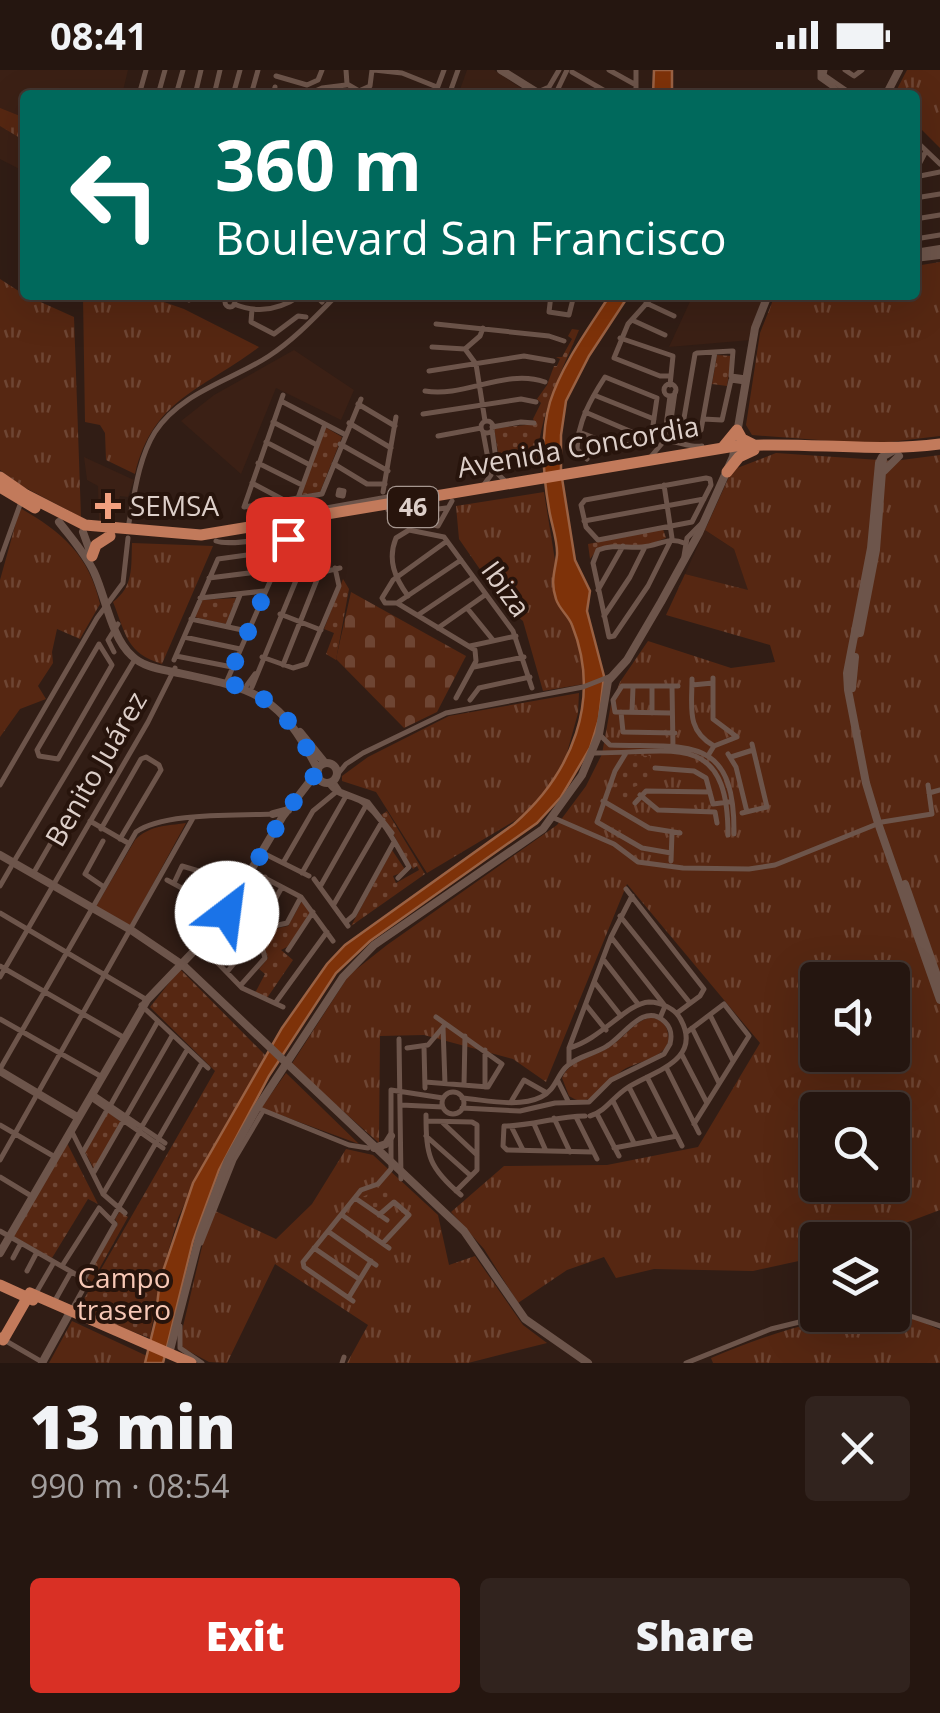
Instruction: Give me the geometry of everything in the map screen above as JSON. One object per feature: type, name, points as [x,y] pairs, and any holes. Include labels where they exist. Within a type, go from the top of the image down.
[{"type":"main road","points":[[728,470],[736,459],[756,446],[741,438],[738,426]]},
{"type":"main road","points":[[705,451],[731,441],[738,426]]},
{"type":"main road","name":"Avenida Concordia","points":[[564,480],[705,451],[756,446],[877,461],[940,444]]},
{"type":"main road","name":"Avenida Concordia","points":[[385,500],[449,505],[705,451]]},
{"type":"main road","points":[[705,451],[726,460],[728,470]]},
{"type":"main road","name":"Avenida Concordia","points":[[898,453],[940,452]]},
{"type":"main road","name":"Avenida Concordia","points":[[0,477],[23,498]]},
{"type":"main road","name":"Avenida Concordia","points":[[66,521],[128,534],[216,541],[385,500],[539,484]]},
{"type":"main road","name":"Avenida Concordia","points":[[0,487],[83,532],[110,536],[133,532],[267,531],[307,521]]},
{"type":"main road","points":[[92,556],[96,545],[110,536]]},
{"type":"main road","points":[[0,1283],[145,1347],[176,1354],[192,1363]]},
{"type":"main road","points":[[1,1341],[28,1294]]},
{"type":"street","points":[[311,90],[322,70]]},
{"type":"street","points":[[346,70],[347,84]]},
{"type":"street","points":[[373,70],[403,72],[434,90]]},
{"type":"street","points":[[502,70],[532,90]]},
{"type":"street","points":[[554,90],[559,70]]},
{"type":"street","points":[[609,70],[636,86]]},
{"type":"street","points":[[636,70],[636,90]]},
{"type":"street","points":[[823,70],[819,77],[837,90]]},
{"type":"street","points":[[823,70],[824,75],[845,90]]},
{"type":"street","points":[[845,70],[854,76],[862,70]]},
{"type":"street","points":[[545,90],[574,72],[604,90]]},
{"type":"street","points":[[275,82],[347,84],[357,90]]},
{"type":"street","points":[[920,145],[940,164]]},
{"type":"street","points":[[920,164],[926,151]]},
{"type":"street","points":[[223,300],[227,306],[234,304],[252,311],[276,308],[291,300]]},
{"type":"street","points":[[0,785],[125,579],[128,534],[142,461],[154,434],[192,396],[244,371],[289,342],[333,300]]},
{"type":"street","points":[[550,300],[549,312],[569,315],[573,300]]},
{"type":"street","points":[[649,300],[620,338],[614,358],[668,376]]},
{"type":"street","points":[[102,1077],[144,1004],[177,962],[228,911],[278,816],[301,797],[330,780],[346,764],[446,712],[583,687],[608,677],[642,637],[728,470],[735,450],[755,328],[766,300]]},
{"type":"street","points":[[646,303],[674,316]]},
{"type":"street","points":[[252,311],[253,324],[274,334],[298,316],[306,317]]},
{"type":"street","points":[[631,320],[665,335]]},
{"type":"street","points":[[436,324],[564,341]]},
{"type":"street","points":[[432,347],[465,350],[480,337],[483,328]]},
{"type":"street","points":[[620,338],[673,356],[668,376],[666,441],[648,462]]},
{"type":"street","points":[[465,350],[476,364],[494,474]]},
{"type":"street","points":[[715,352],[699,432],[684,430],[694,356],[715,352],[734,351],[732,376],[745,380]]},
{"type":"street","points":[[429,372],[524,356],[553,361]]},
{"type":"street","points":[[587,458],[578,451],[578,432],[606,376],[657,400]]},
{"type":"street","points":[[425,392],[525,378],[545,382]]},
{"type":"street","points":[[703,419],[722,420],[731,380],[745,380]]},
{"type":"street","points":[[578,432],[618,446],[646,438],[652,432],[657,400],[669,391]]},
{"type":"street","points":[[594,395],[654,418]]},
{"type":"street","points":[[344,434],[282,398],[244,507],[298,498],[324,488],[341,493],[354,503]]},
{"type":"street","points":[[422,414],[522,399],[536,402]]},
{"type":"street","points":[[324,488],[360,402],[394,426]]},
{"type":"street","points":[[585,412],[646,438]]},
{"type":"street","points":[[396,416],[385,500],[400,514],[449,505]]},
{"type":"street","points":[[273,422],[317,445]]},
{"type":"street","points":[[349,423],[391,448]]},
{"type":"street","points":[[438,436],[534,423]]},
{"type":"street","points":[[298,498],[325,424]]},
{"type":"street","points":[[666,441],[705,451]]},
{"type":"street","points":[[266,442],[310,465]]},
{"type":"street","points":[[340,444],[388,471]]},
{"type":"street","points":[[877,461],[876,550],[852,681],[880,822],[940,1000]]},
{"type":"street","points":[[258,463],[302,485]]},
{"type":"street","points":[[333,464],[367,484],[385,484]]},
{"type":"street","points":[[494,474],[511,485]]},
{"type":"street","points":[[477,490],[494,474]]},
{"type":"street","points":[[604,616],[644,548],[672,532],[694,521],[712,482],[706,478],[581,503],[584,521],[595,540],[672,532],[686,540]]},
{"type":"street","points":[[252,483],[284,500]]},
{"type":"street","points":[[644,548],[600,548],[592,560],[609,637],[614,636],[636,605],[672,532],[664,486]]},
{"type":"street","points":[[340,505],[341,493]]},
{"type":"street","points":[[0,560],[23,498]]},
{"type":"street","points":[[229,532],[234,526],[307,521],[340,505],[385,500]]},
{"type":"street","points":[[584,521],[704,500]]},
{"type":"street","points":[[432,535],[434,525],[449,505]]},
{"type":"street","points":[[429,511],[434,525]]},
{"type":"street","points":[[66,521],[108,602]]},
{"type":"street","points":[[250,686],[297,578],[307,521]]},
{"type":"street","points":[[685,558],[686,540],[704,523]]},
{"type":"street","points":[[225,681],[282,550],[286,529]]},
{"type":"street","points":[[408,596],[395,579],[392,547],[396,538],[409,530],[448,541]]},
{"type":"street","points":[[83,532],[125,646],[136,658],[232,666]]},
{"type":"street","points":[[448,541],[395,579],[382,598],[470,646],[477,656],[456,698]]},
{"type":"street","name":"Ibiza","points":[[448,541],[516,636],[532,688]]},
{"type":"street","points":[[598,590],[623,546]]},
{"type":"street","name":"Benito Juárez","points":[[0,977],[2,967],[90,822],[174,664],[218,560],[282,550]]},
{"type":"street","points":[[397,603],[461,560]]},
{"type":"street","points":[[262,656],[294,668],[306,664],[339,586],[338,568],[297,578]]},
{"type":"street","points":[[209,578],[273,570]]},
{"type":"street","points":[[282,664],[320,572]]},
{"type":"street","points":[[418,615],[472,578]]},
{"type":"street","points":[[200,598],[264,591]]},
{"type":"street","points":[[438,628],[484,595]]},
{"type":"street","points":[[228,626],[240,596]]},
{"type":"street","points":[[466,608],[494,641]]},
{"type":"street","points":[[280,614],[321,630]]},
{"type":"street","points":[[191,618],[248,631]]},
{"type":"street","points":[[110,652],[99,644],[37,750],[38,756],[59,758],[112,665],[110,652],[108,639],[117,626]]},
{"type":"street","points":[[470,646],[516,636]]},
{"type":"street","points":[[184,637],[240,649]]},
{"type":"street","points":[[110,652],[125,646]]},
{"type":"street","points":[[474,667],[524,656]]},
{"type":"street","points":[[0,886],[136,658]]},
{"type":"street","points":[[174,664],[255,692],[273,704],[330,780]]},
{"type":"street","points":[[461,690],[472,698],[482,687],[530,677]]},
{"type":"street","points":[[170,1354],[200,1234],[225,1176],[304,1034],[343,977],[368,949],[534,836],[554,818],[592,753],[608,677]]},
{"type":"street","points":[[704,757],[712,745],[736,737],[713,719],[713,680],[692,682],[692,724],[697,734],[712,745]]},
{"type":"street","points":[[225,681],[250,686],[276,702],[337,792],[367,804],[410,868],[398,878]]},
{"type":"street","points":[[671,713],[612,710],[615,694],[622,686],[675,686],[671,713],[676,748]]},
{"type":"street","points":[[632,712],[633,687]]},
{"type":"street","points":[[652,688],[652,713]]},
{"type":"street","points":[[621,712],[623,732],[673,731]]},
{"type":"street","points":[[599,734],[610,745],[624,749],[676,748],[721,767],[727,787],[731,835]]},
{"type":"street","points":[[752,747],[768,806],[745,812],[740,783],[729,756],[752,747]]},
{"type":"street","points":[[592,753],[617,753],[624,749]]},
{"type":"street","points":[[624,749],[598,822],[642,848],[671,858],[672,833]]},
{"type":"street","points":[[617,753],[618,766]]},
{"type":"street","points":[[100,829],[141,759],[146,757],[160,765],[161,770],[120,839]]},
{"type":"street","points":[[301,797],[323,768],[346,764]]},
{"type":"street","points":[[655,768],[694,771],[706,778],[717,824]]},
{"type":"street","points":[[727,787],[740,783]]},
{"type":"street","points":[[33,874],[82,789]]},
{"type":"street","points":[[554,818],[614,844],[638,862],[750,869],[774,865],[880,822],[932,814],[929,789],[940,790]]},
{"type":"street","points":[[634,803],[646,791],[710,792]]},
{"type":"street","points":[[283,862],[313,811],[337,792]]},
{"type":"street","points":[[302,872],[346,795]]},
{"type":"street","points":[[640,795],[658,810],[714,806],[728,800]]},
{"type":"street","points":[[603,801],[649,828],[680,833]]},
{"type":"street","points":[[321,885],[367,804]]},
{"type":"street","points":[[362,814],[373,811]]},
{"type":"street","points":[[121,1211],[104,1194],[74,1124],[38,1093],[0,1070],[136,832],[149,824],[193,818],[278,816]]},
{"type":"street","points":[[0,1160],[193,818]]},
{"type":"street","points":[[334,904],[381,821]]},
{"type":"street","points":[[90,822],[128,843]]},
{"type":"street","points":[[880,822],[940,984]]},
{"type":"street","points":[[103,841],[85,874],[104,887]]},
{"type":"street","points":[[262,852],[321,885],[347,924],[395,842]]},
{"type":"street","points":[[0,858],[177,962],[468,1236],[525,1319],[585,1363]]},
{"type":"street","points":[[224,883],[181,864],[170,882],[235,913],[241,921]]},
{"type":"street","points":[[12,865],[52,888]]},
{"type":"street","points":[[230,873],[216,901],[228,911],[230,919],[258,931],[265,958],[240,986]]},
{"type":"street","points":[[283,1007],[240,986],[210,956],[241,921],[263,876],[301,897],[332,941]]},
{"type":"street","points":[[227,972],[258,931],[282,887]]},
{"type":"street","points":[[626,888],[703,987],[702,994],[690,1003],[670,1009],[661,1019]]},
{"type":"street","points":[[570,1064],[570,1048],[594,982],[632,896]]},
{"type":"street","points":[[258,931],[286,923],[301,897]]},
{"type":"street","points":[[288,950],[313,912]]},
{"type":"street","points":[[0,913],[106,976],[144,1004],[208,1068]]},
{"type":"street","points":[[620,916],[690,1003]]},
{"type":"street","points":[[276,1003],[327,932]]},
{"type":"street","points":[[612,937],[689,1030],[720,1083]]},
{"type":"street","points":[[603,959],[638,1004]]},
{"type":"street","points":[[2,967],[122,1037]]},
{"type":"street","points":[[594,982],[624,1033]]},
{"type":"street","points":[[570,1048],[606,1030],[638,1004],[648,1002],[670,1009]]},
{"type":"street","points":[[0,1253],[144,1004]]},
{"type":"street","points":[[593,1152],[504,1149],[503,1126],[591,1115],[629,1087],[667,1069],[683,1048],[689,1030],[726,1004],[749,1035],[694,1124]]},
{"type":"street","points":[[586,1005],[606,1030]]},
{"type":"street","points":[[710,1014],[734,1061]]},
{"type":"street","points":[[450,1118],[462,1108],[531,1110],[568,1101],[589,1102],[609,1082],[660,1056],[671,1042],[670,1030],[661,1019],[644,1016],[602,1050],[570,1064],[548,1093],[528,1102],[462,1098]]},
{"type":"street","points":[[436,1017],[502,1064],[490,1084],[425,1085],[424,1047],[444,1025]]},
{"type":"street","points":[[0,1018],[102,1077]]},
{"type":"street","points":[[83,1152],[158,1022]]},
{"type":"street","points":[[444,1025],[454,1087],[462,1098],[462,1108]]},
{"type":"street","points":[[94,1172],[172,1036]]},
{"type":"street","points":[[465,1036],[454,1087],[443,1098],[443,1107],[478,1155]]},
{"type":"street","points":[[399,1039],[401,1176]]},
{"type":"street","points":[[671,1042],[683,1048],[707,1103]]},
{"type":"street","points":[[407,1048],[424,1047]]},
{"type":"street","points":[[104,1194],[187,1050]]},
{"type":"street","points":[[485,1087],[486,1050]]},
{"type":"street","points":[[1,1341],[42,1363],[86,1284],[84,1279],[113,1222],[160,1144],[202,1062]]},
{"type":"street","points":[[667,1069],[699,1134]]},
{"type":"street","points":[[646,1077],[682,1146]]},
{"type":"street","points":[[558,1082],[568,1101]]},
{"type":"street","points":[[609,1082],[635,1144]]},
{"type":"street","points":[[511,1102],[518,1089],[535,1085],[548,1093]]},
{"type":"street","points":[[629,1087],[656,1140]]},
{"type":"street","points":[[328,1232],[374,1263],[359,1279],[351,1300],[302,1262],[362,1190],[378,1184],[391,1167],[390,1090],[443,1098]]},
{"type":"street","points":[[91,1095],[160,1144]]},
{"type":"street","points":[[417,1096],[417,1105]]},
{"type":"street","points":[[528,1102],[546,1150]]},
{"type":"street","points":[[391,1105],[443,1107]]},
{"type":"street","points":[[260,1110],[350,1144],[371,1148],[386,1144],[391,1136]]},
{"type":"street","points":[[591,1115],[618,1156]]},
{"type":"street","points":[[576,1116],[597,1159]]},
{"type":"street","points":[[426,1118],[450,1118],[478,1125],[477,1170],[459,1193],[432,1166],[428,1155],[426,1118]]},
{"type":"street","points":[[554,1118],[570,1152]]},
{"type":"street","points":[[0,1125],[56,1157]]},
{"type":"street","points":[[511,1126],[523,1150]]},
{"type":"street","points":[[426,1136],[471,1176]]},
{"type":"street","points":[[614,1148],[677,1136]]},
{"type":"street","points":[[391,1148],[400,1148]]},
{"type":"street","points":[[202,1363],[180,1348],[178,1332],[225,1176]]},
{"type":"street","points":[[0,1178],[33,1197]]},
{"type":"street","points":[[355,1198],[387,1220]]},
{"type":"street","points":[[342,1215],[386,1246],[409,1216],[394,1202],[379,1215]]},
{"type":"street","points":[[62,1266],[98,1208],[113,1222]]},
{"type":"street","points":[[0,1232],[84,1279]]},
{"type":"street","points":[[12,1258],[21,1243]]},
{"type":"street","points":[[314,1248],[359,1279]]},
{"type":"street","points":[[26,1271],[37,1252]]},
{"type":"street","points":[[28,1294],[54,1262]]},
{"type":"street","points":[[52,1305],[71,1272]]},
{"type":"street","points":[[910,1316],[940,1326]]},
{"type":"street","points":[[686,1363],[770,1329],[800,1322]]},
{"type":"shaded area","points":[[0,70],[128,70],[123,90],[20,90],[20,169],[0,159]]},
{"type":"shaded area","points":[[467,70],[494,70],[524,90],[460,90]]},
{"type":"shaded area","points":[[654,70],[672,70],[672,90],[653,90]]},
{"type":"shaded area","points":[[607,300],[626,300],[589,356],[566,401],[561,435],[561,472],[575,560],[590,591],[587,611],[604,676],[599,719],[590,748],[561,797],[537,823],[370,941],[336,973],[269,1076],[219,1170],[193,1241],[163,1363],[145,1363],[160,1280],[193,1183],[282,1028],[345,945],[514,824],[552,782],[566,758],[576,734],[584,681],[572,625],[557,603],[553,587],[557,550],[544,456],[550,402],[577,347]]},
{"type":"shaded area","points":[[691,300],[762,300],[749,336],[751,340],[669,347]]},
{"type":"shaded area","points":[[294,350],[354,390],[341,420],[276,388],[241,474],[181,421],[214,395]]},
{"type":"shaded area","points":[[84,457],[134,480],[128,497],[120,496],[114,521],[99,521],[98,486],[87,480]]},
{"type":"shaded area","points":[[705,530],[734,549],[749,591],[685,574]]},
{"type":"green space","points":[[907,70],[940,70],[940,148],[920,128],[920,90],[897,90]]},
{"type":"green space","points":[[0,108],[20,116],[20,138],[0,126]]},
{"type":"green space","points":[[940,262],[940,436],[873,444],[752,435],[746,425],[760,333],[773,300],[920,300],[920,265]]},
{"type":"green space","points":[[0,279],[20,292],[20,300],[36,300],[74,317],[81,517],[0,470]]},
{"type":"green space","points":[[83,300],[158,300],[259,347],[167,412],[143,448],[135,474],[106,460],[105,433],[100,425],[85,422]]},
{"type":"green space","points":[[572,329],[579,330],[546,412],[537,464],[506,465],[501,470],[494,428],[536,424],[533,419],[541,403],[537,399],[557,366],[560,359],[556,357],[562,357],[572,339],[568,336]]},
{"type":"green space","points":[[717,355],[732,356],[727,386],[712,384]]},
{"type":"green space","points":[[325,427],[342,437],[320,492],[301,495]]},
{"type":"green space","points":[[776,453],[894,461],[940,455],[940,1210],[908,1222],[800,1222],[800,1261],[753,1271],[654,1269],[616,1278],[604,1257],[567,1270],[518,1303],[484,1249],[451,1212],[504,1166],[607,1165],[698,1147],[760,1043],[627,884],[546,1082],[513,1059],[424,1035],[380,1036],[379,1143],[291,1065],[349,975],[557,825],[586,786],[602,754],[611,704],[620,682],[648,641],[731,668],[775,662],[770,645],[666,615],[685,574],[748,590],[734,549],[705,530],[732,470]]},
{"type":"green space","points":[[544,492],[558,579],[566,586],[584,660],[584,684],[543,691],[523,621],[506,607],[459,539],[456,506]]},
{"type":"green space","points":[[20,508],[72,547],[89,572],[100,604],[80,639],[57,629],[53,663],[38,686],[46,699],[20,709],[0,737],[0,580]]},
{"type":"green space","points":[[663,529],[666,538],[647,545],[599,547],[590,559],[588,544]]},
{"type":"green space","points":[[132,543],[213,546],[162,664],[134,648],[113,602],[128,583]]},
{"type":"green space","points":[[343,579],[349,589],[336,660],[326,654],[334,633],[324,629]]},
{"type":"green space","points":[[351,592],[466,656],[437,712],[404,728],[336,659]]},
{"type":"green space","points":[[236,598],[226,624],[194,617],[201,600]]},
{"type":"green space","points":[[579,693],[578,713],[565,760],[536,808],[427,873],[376,792],[342,781],[342,776],[368,757],[449,716]]},
{"type":"green space","points":[[628,755],[650,756],[649,781],[634,787],[625,800],[609,795]]},
{"type":"green space","points":[[387,811],[425,874],[351,926],[392,850],[406,871],[393,876],[396,883],[419,870],[417,866],[413,869],[381,815]]},
{"type":"green space","points":[[186,823],[129,928],[95,908],[135,840],[152,829]]},
{"type":"green space","points":[[302,901],[310,913],[289,946],[281,950],[293,960],[267,998],[255,993],[265,974],[259,969],[268,958],[262,941],[268,930],[288,926]]},
{"type":"green space","name":"Campo trasero","points":[[180,969],[266,1056],[204,1162],[178,1218],[160,1280],[150,1338],[77,1311],[215,1071],[150,1007]]},
{"type":"green space","points":[[652,1017],[662,1022],[668,1033],[660,1053],[623,1070],[590,1098],[580,1101],[569,1096],[562,1078],[571,1067],[611,1046],[635,1025]]},
{"type":"green space","points":[[286,1073],[359,1144],[261,1108]]},
{"type":"green space","points":[[108,1112],[121,1122],[94,1169],[85,1152]]},
{"type":"green space","points":[[67,1143],[98,1204],[88,1199],[52,1258],[13,1236]]},
{"type":"green space","points":[[346,1149],[373,1155],[438,1215],[449,1265],[475,1256],[523,1325],[547,1343],[468,1363],[347,1363],[368,1325],[275,1264],[227,1363],[209,1362],[183,1348],[180,1339],[211,1209],[276,1239],[312,1204]]},
{"type":"green space","points":[[382,1188],[393,1197],[379,1211],[360,1198]]},
{"type":"green space","points":[[120,1211],[128,1217],[92,1282],[86,1277],[118,1224],[115,1219]]},
{"type":"green space","points":[[910,1318],[916,1319],[940,1330],[940,1363],[713,1363],[711,1358],[800,1327],[800,1332],[910,1332]]},
{"type":"green space","points":[[72,1321],[147,1356],[145,1363],[49,1363]]},
{"type":"place","name":"SEMSA","points":[[108,506]]},
{"type":"route","points":[[227,913],[283,816],[312,783],[318,770],[273,704],[255,692],[226,683],[288,539]]}]
